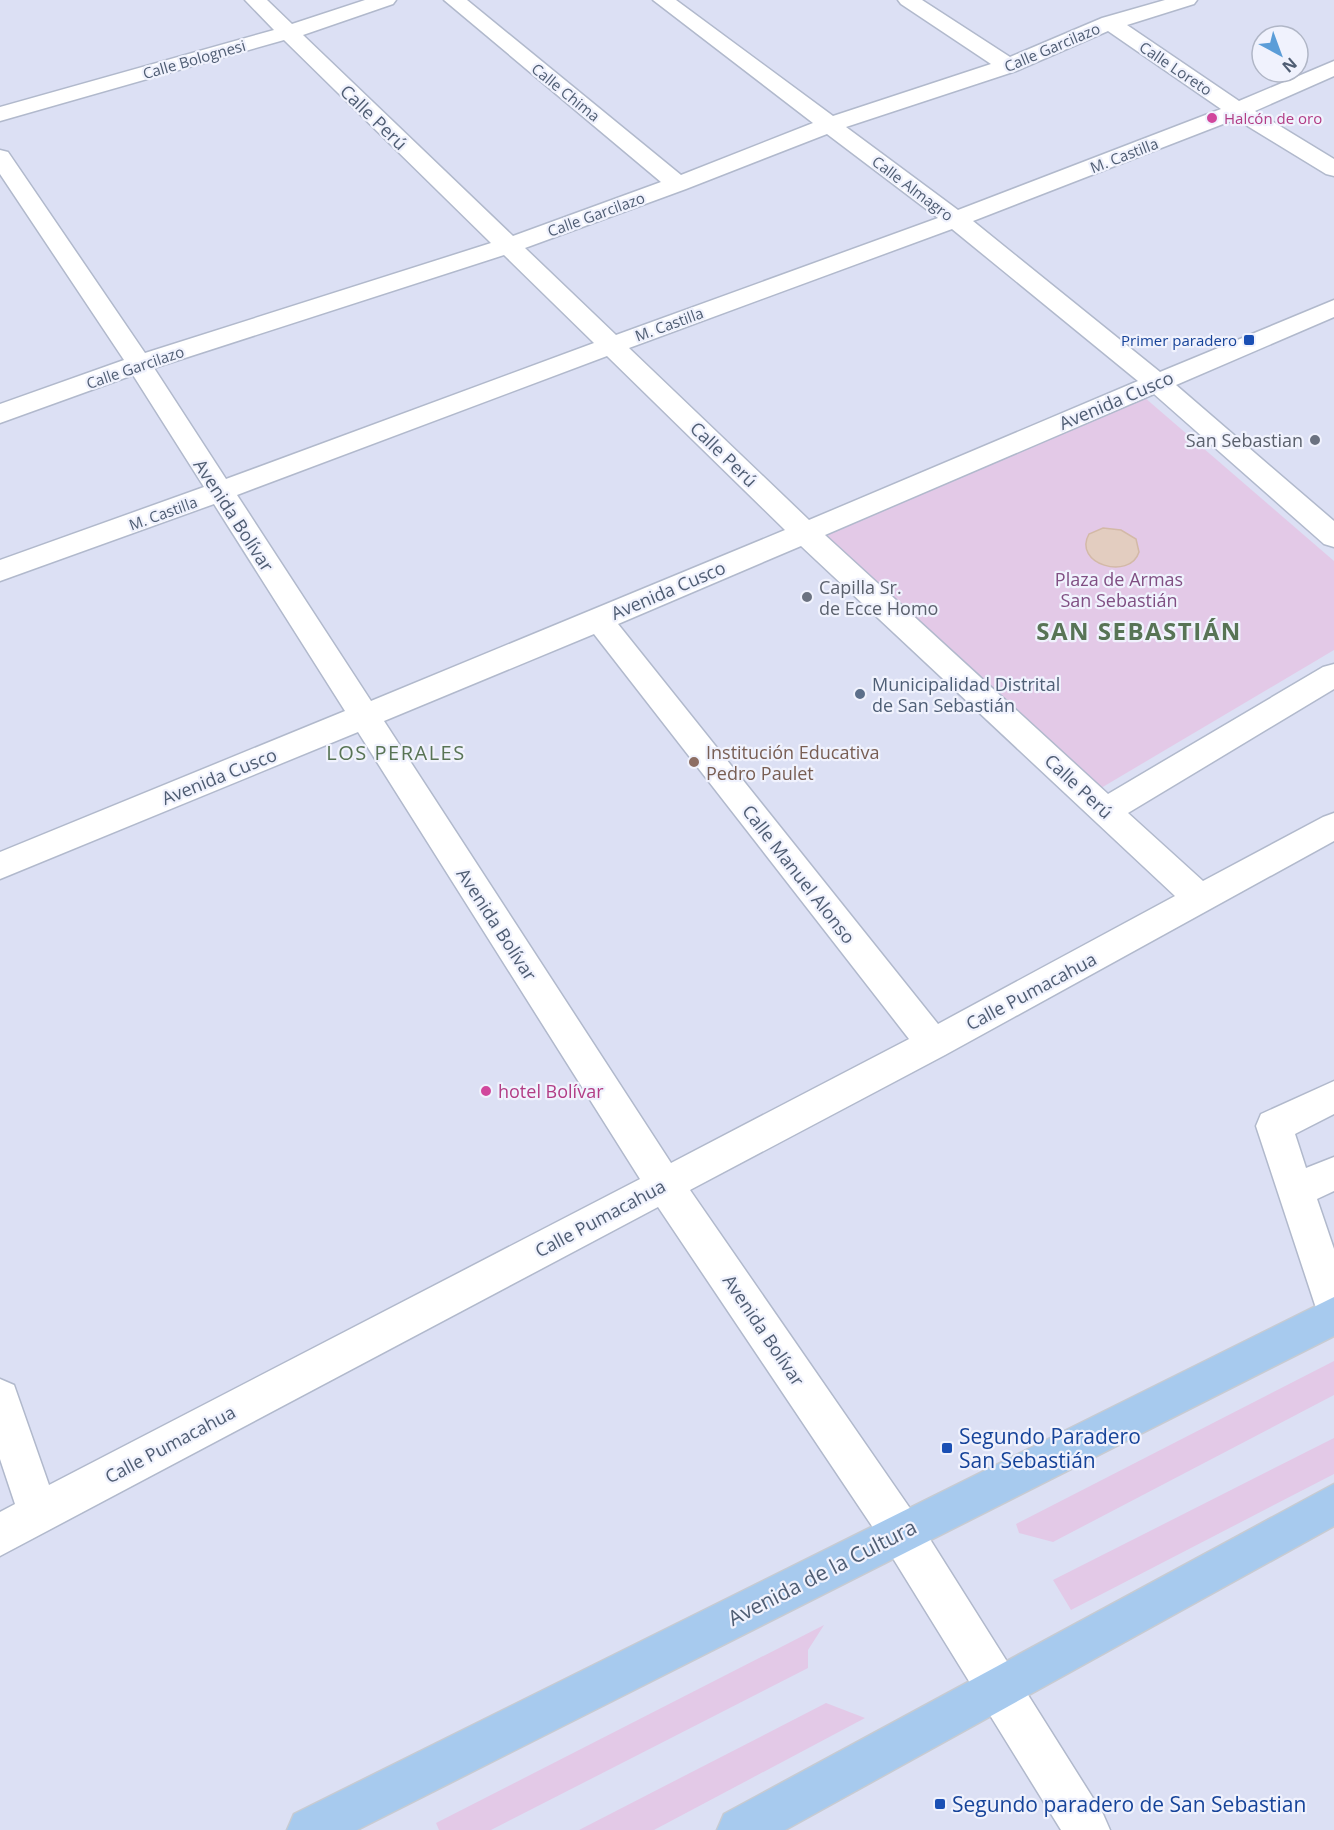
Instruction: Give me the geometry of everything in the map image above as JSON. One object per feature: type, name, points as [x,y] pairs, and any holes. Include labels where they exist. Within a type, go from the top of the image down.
[{"type":"highway","name":"Avenida de la Cultura","points":[[334,1824],[901,1532],[1334,1316]]},
{"type":"highway","points":[[741,1830],[1334,1504]]},
{"type":"street","name":"Calle Perú","points":[[255,0],[804,532],[1201,900]]},
{"type":"street","name":"Calle Bolognesi","points":[[0,114],[287,33],[386,0]]},
{"type":"street","name":"Calle Chima","points":[[454,0],[678,184]]},
{"type":"street","name":"Calle Almagro","points":[[663,0],[955,219],[1157,383],[1334,537]]},
{"type":"street","points":[[908,0],[1008,66]]},
{"type":"street","name":"Calle Garcilazo","points":[[0,414],[139,364],[507,246],[678,184],[829,125],[1008,66],[1110,23],[1187,0]]},
{"type":"street","name":"Calle Loreto","points":[[1110,23],[1239,111],[1334,169]]},
{"type":"street","name":"M. Castilla","points":[[0,571],[219,493],[424,413],[955,219],[1239,111],[1334,68]]},
{"type":"street","name":"Avenida Bolívar","points":[[0,157],[139,364],[219,493],[664,1184],[901,1532],[1087,1830]]},
{"type":"street","name":"Avenida Cusco","points":[[0,866],[599,620],[1334,308]]},
{"type":"street","name":"Calle Manuel Alonso","points":[[599,620],[933,1044]]},
{"type":"street","points":[[1106,811],[1327,688]]},
{"type":"street","name":"Calle Pumacahua","points":[[0,1535],[933,1044],[1334,826]]},
{"type":"street","points":[[1334,1097],[1274,1126],[1334,1305]]},
{"type":"street","points":[[1296,1191],[1333,1173]]},
{"type":"street","points":[[0,1399],[38,1513]]},
{"type":"shaded area","points":[[0,0],[1334,0],[1334,1830],[0,1830]]},
{"type":"shaded area","points":[[1103,528],[1121,530],[1136,539],[1139,552],[1134,561],[1125,566],[1115,567],[1095,561],[1088,554],[1086,545],[1089,534]]},
{"type":"green space","name":"Plaza de Armas San Sebastián","points":[[1144,397],[1334,561],[1334,650],[1096,791],[821,533]]},
{"type":"green space","points":[[1334,1361],[1334,1395],[1053,1542],[1019,1533],[1016,1524]]},
{"type":"green space","points":[[1334,1438],[1334,1474],[1071,1610],[1053,1580]]},
{"type":"green space","points":[[824,1625],[808,1650],[808,1668],[491,1830],[439,1830],[436,1823]]},
{"type":"green space","points":[[826,1703],[865,1718],[654,1830],[579,1830]]},
{"type":"place","name":"Halcón de oro","points":[[1212,118]]},
{"type":"place","name":"Primer paradero","points":[[1249,340]]},
{"type":"place","name":"San Sebastian","points":[[1315,440]]},
{"type":"place","name":"Capilla Sr. de Ecce Homo","points":[[807,597]]},
{"type":"place","name":"Municipalidad Distrital de San Sebastián","points":[[860,694]]},
{"type":"place","name":"Institución Educativa Pedro Paulet","points":[[694,762]]},
{"type":"place","name":"hotel Bolívar","points":[[486,1091]]},
{"type":"place","name":"Segundo Paradero San Sebastián","points":[[947,1448]]},
{"type":"place","name":"Segundo paradero de San Sebastian","points":[[940,1804]]},
{"type":"district","name":"SAN SEBASTIÁN","points":[[1139,630]]},
{"type":"district","name":"LOS PERALES","points":[[396,752]]}]
